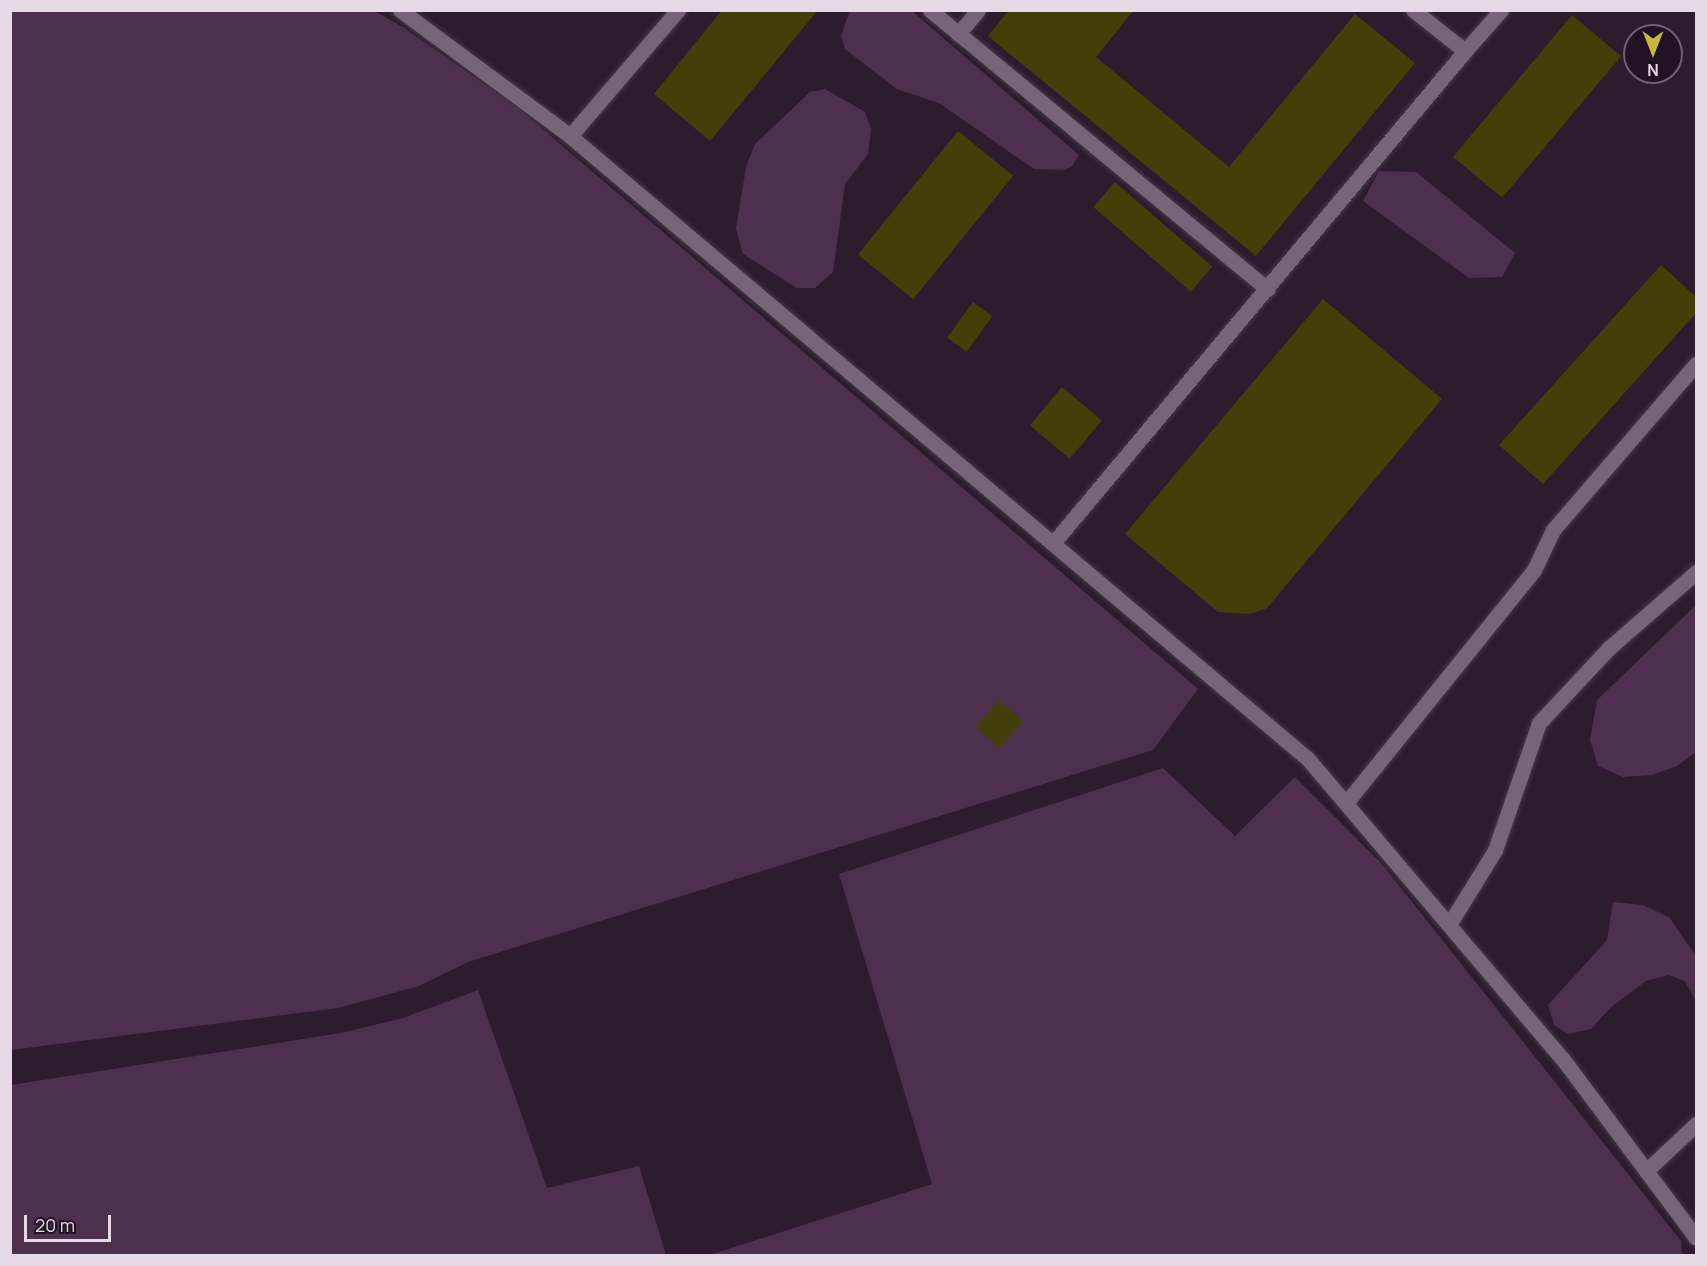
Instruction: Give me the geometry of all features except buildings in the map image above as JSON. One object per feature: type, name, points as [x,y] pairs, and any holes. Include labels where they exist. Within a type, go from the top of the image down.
[{"type":"lane","points":[[400,10],[419,15],[570,136],[1054,542],[1308,759],[1450,923],[1562,1058],[1696,1238]]},
{"type":"lane","points":[[570,136],[678,10]]},
{"type":"lane","points":[[930,10],[1267,289]]},
{"type":"lane","points":[[958,34],[978,10]]},
{"type":"lane","points":[[1413,10],[1465,51]]},
{"type":"lane","points":[[1054,542],[1501,10]]},
{"type":"lane","points":[[1346,803],[1534,570],[1553,530],[1696,364]]},
{"type":"lane","points":[[1450,923],[1495,850],[1539,723],[1609,648],[1696,572]]},
{"type":"lane","points":[[1646,1171],[1696,1124]]},
{"type":"shaded area","points":[[372,10],[403,27],[518,108],[1198,689],[1153,750],[468,962],[419,986],[338,1008],[11,1050],[10,11]]},
{"type":"shaded area","points":[[850,10],[912,11],[1079,155],[1072,166],[1065,170],[1034,169],[939,103],[897,89],[845,49],[841,36]]},
{"type":"shaded area","points":[[825,89],[865,112],[871,129],[868,154],[845,184],[833,272],[815,288],[797,288],[743,254],[736,229],[746,167],[755,144],[810,92]]},
{"type":"shaded area","points":[[1379,171],[1416,172],[1515,253],[1502,277],[1469,278],[1363,201]]},
{"type":"shaded area","points":[[1696,605],[1696,752],[1677,766],[1652,775],[1623,777],[1598,766],[1590,740],[1597,700]]},
{"type":"shaded area","points":[[1163,768],[1235,836],[1295,777],[1382,864],[1681,1241],[1682,1255],[709,1255],[932,1184],[839,874]]},
{"type":"shaded area","points":[[1613,902],[1643,905],[1669,917],[1696,956],[1696,1002],[1685,981],[1669,975],[1646,981],[1611,1007],[1591,1029],[1568,1034],[1554,1025],[1548,1005],[1607,940]]},
{"type":"shaded area","points":[[478,990],[547,1188],[639,1166],[666,1255],[11,1255],[11,1085],[341,1033],[403,1018]]}]
